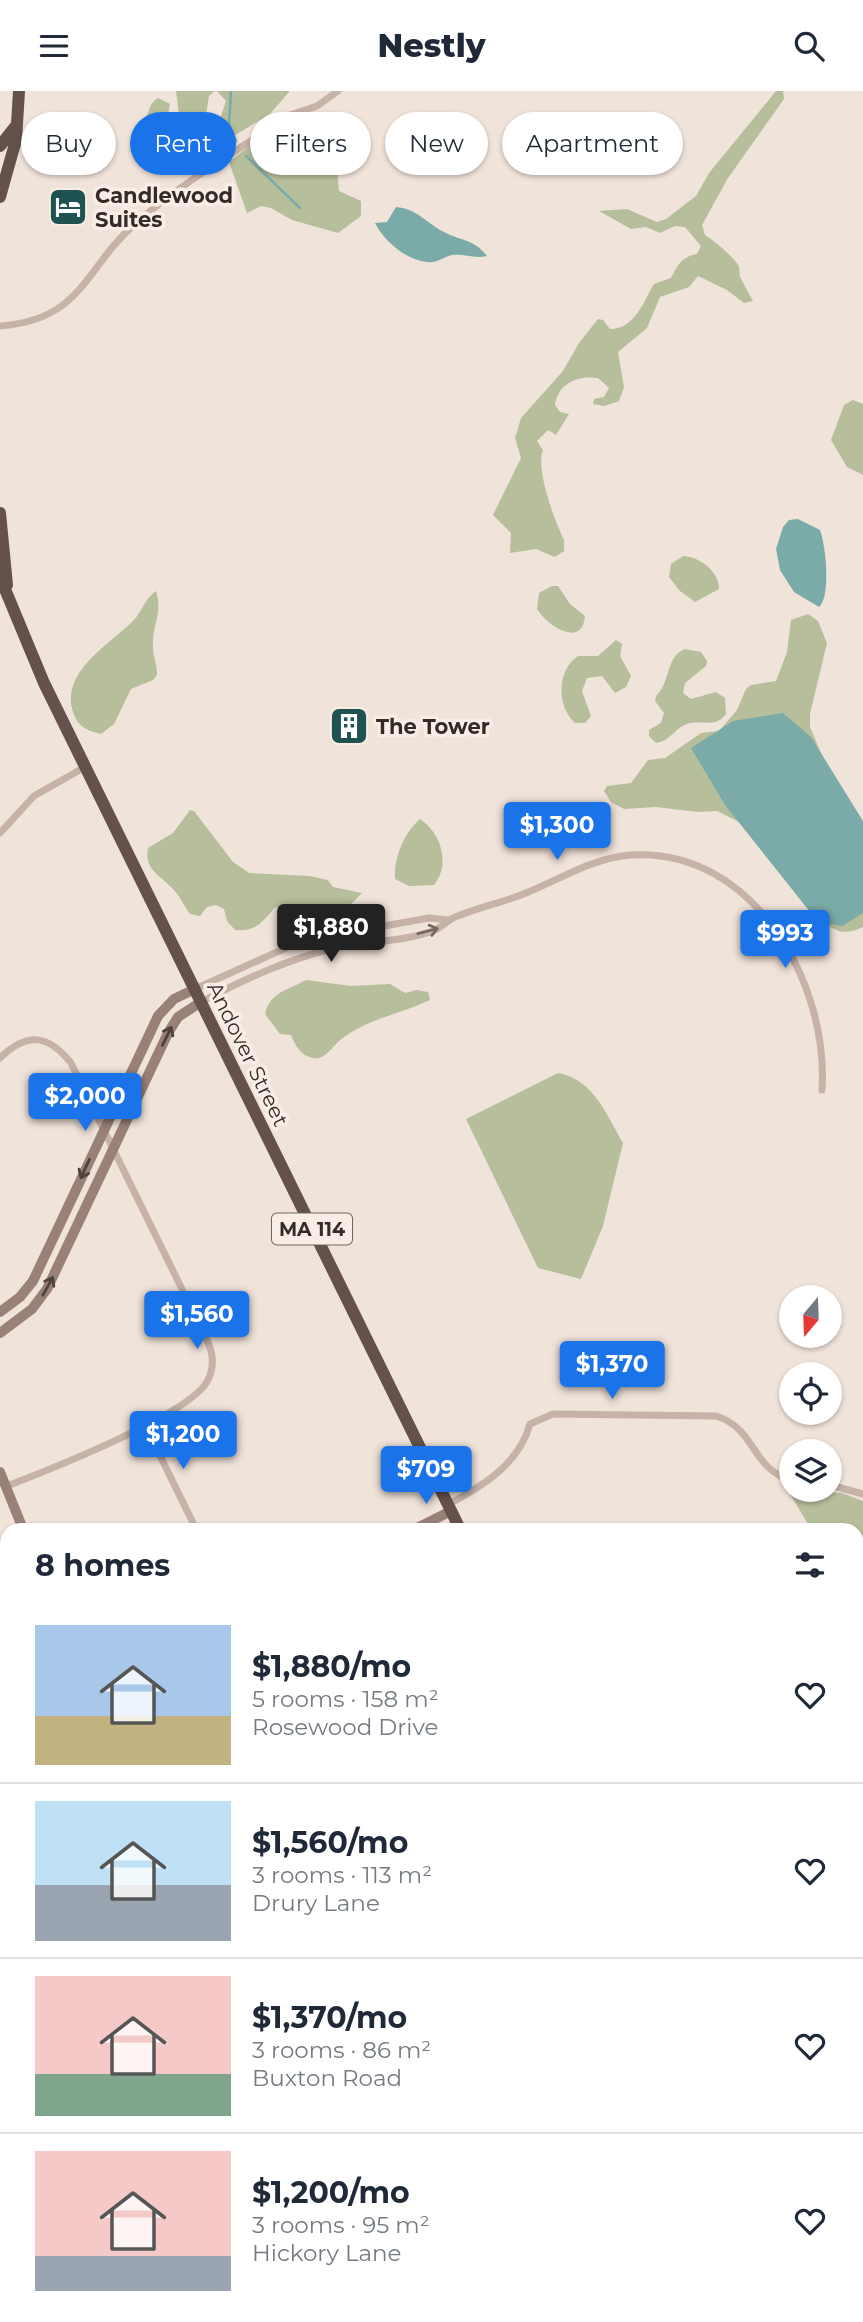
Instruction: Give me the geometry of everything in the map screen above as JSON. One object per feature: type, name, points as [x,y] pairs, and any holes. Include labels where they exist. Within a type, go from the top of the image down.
[{"type":"highway","points":[[0,197],[12,159],[18,124],[19,91]]},
{"type":"highway","points":[[0,146],[18,124]]},
{"type":"highway","name":"Andover Street","points":[[0,513],[7,592]]},
{"type":"highway","name":"Andover Street","points":[[0,577],[29,653],[457,1523]]},
{"type":"main road","points":[[0,1313],[20,1297],[33,1280],[158,1016],[174,999],[195,989]]},
{"type":"main road","points":[[0,1333],[32,1309],[47,1289],[172,1025],[186,1010],[201,1002]]},
{"type":"main road","points":[[0,1472],[21,1523]]},
{"type":"main road","points":[[425,1523],[449,1508]]},
{"type":"street","points":[[0,327],[31,321],[66,304],[80,291],[123,236],[142,218],[197,177],[290,115],[317,106],[338,91]]},
{"type":"street","points":[[0,833],[34,796],[85,767]]},
{"type":"street","points":[[201,1002],[294,958],[432,931],[450,920],[525,893],[589,864],[610,859],[652,856],[707,872],[737,891],[764,916],[793,956],[809,993],[820,1031],[822,1090]]},
{"type":"street","points":[[195,989],[290,946],[418,920],[450,920]]},
{"type":"street","points":[[0,1058],[13,1047],[29,1040],[59,1048],[71,1062],[212,1350],[211,1371],[202,1389],[145,1425],[66,1463],[7,1486]]},
{"type":"street","points":[[449,1508],[497,1473],[525,1443],[530,1423],[553,1414],[716,1416],[739,1426],[766,1467],[779,1474]]},
{"type":"street","points":[[145,1425],[193,1523]]},
{"type":"street","points":[[842,1488],[863,1494]]},
{"type":"green space","points":[[176,91],[215,91],[209,96],[206,112],[179,112]]},
{"type":"green space","points":[[217,91],[289,91],[272,112],[250,112],[250,126],[236,135],[236,112],[222,112],[226,101]]},
{"type":"green space","points":[[776,91],[783,91],[784,99],[728,178],[702,225],[705,235],[739,266],[740,277],[753,301],[744,303],[727,290],[698,276],[689,287],[660,297],[647,328],[618,352],[624,387],[619,401],[604,406],[593,404],[594,399],[604,397],[609,388],[598,378],[576,379],[560,391],[555,405],[560,412],[569,414],[556,435],[548,430],[537,441],[543,450],[541,458],[544,482],[564,540],[564,551],[555,557],[536,549],[510,553],[511,533],[493,515],[521,458],[515,438],[521,418],[563,371],[579,343],[598,319],[603,320],[610,329],[619,328],[632,320],[654,284],[671,278],[681,262],[697,254],[701,246],[685,227],[675,226],[660,233],[646,227],[631,229],[599,211],[627,209],[657,222],[666,219],[696,196],[709,173]]},
{"type":"green space","points":[[158,98],[170,104],[168,112],[149,112]]},
{"type":"green space","points":[[250,145],[250,175],[337,175],[339,191],[361,201],[361,216],[338,233],[292,220],[271,208],[261,206],[247,213],[234,175],[236,175],[236,156]]},
{"type":"green space","points":[[853,400],[863,404],[863,475],[847,467],[831,440],[844,405]]},
{"type":"green space","points":[[683,556],[696,559],[707,566],[716,576],[719,589],[695,602],[680,591],[669,577],[671,564]]},
{"type":"green space","points":[[558,586],[570,604],[585,616],[577,631],[571,633],[555,627],[537,609],[539,593]]},
{"type":"green space","points":[[156,591],[158,613],[153,647],[157,675],[153,680],[131,689],[114,724],[101,734],[87,729],[77,721],[71,698],[80,672],[89,660],[133,621]]},
{"type":"green space","points":[[808,614],[818,621],[827,643],[810,714],[810,727],[838,793],[863,829],[863,927],[847,932],[838,931],[823,922],[743,824],[717,811],[698,812],[656,807],[624,809],[611,802],[604,791],[607,786],[631,783],[648,760],[665,758],[701,733],[719,731],[737,710],[746,689],[751,685],[776,681],[787,652],[791,620]]},
{"type":"green space","points":[[616,640],[622,644],[620,656],[631,676],[626,687],[615,693],[602,676],[587,678],[582,691],[591,716],[585,723],[575,723],[564,707],[562,698],[566,670],[578,656],[598,656]]},
{"type":"green space","points":[[685,649],[701,652],[707,661],[706,666],[685,683],[683,693],[691,699],[716,692],[725,698],[726,714],[719,721],[685,725],[656,743],[649,736],[649,730],[661,723],[664,713],[655,701],[656,696],[674,658]]},
{"type":"green space","points":[[190,810],[194,811],[233,862],[249,873],[310,876],[328,880],[333,887],[362,893],[343,912],[302,912],[275,907],[258,925],[242,930],[235,930],[227,921],[224,909],[216,905],[207,907],[200,916],[190,914],[175,892],[151,867],[147,856],[148,848],[173,833]]},
{"type":"green space","points":[[420,819],[438,840],[443,859],[442,868],[434,885],[409,886],[395,879],[396,863],[404,839]]},
{"type":"green space","points":[[306,980],[351,986],[390,984],[405,993],[416,990],[428,992],[430,1000],[364,1025],[340,1040],[322,1057],[313,1058],[302,1052],[291,1035],[280,1034],[265,1014],[275,996]]},
{"type":"green space","points":[[558,1073],[581,1083],[590,1091],[623,1143],[603,1226],[581,1279],[538,1268],[466,1119]]},
{"type":"green space","points":[[842,1493],[863,1501],[863,1523],[807,1523],[795,1502],[842,1502]]},
{"type":"water","points":[[396,207],[410,210],[444,232],[472,243],[487,256],[453,255],[431,262],[411,258],[390,243],[375,223],[387,222]]},
{"type":"water","points":[[798,519],[820,530],[822,537],[826,582],[823,601],[819,607],[794,592],[780,570],[776,549],[783,527],[789,520]]},
{"type":"water","points":[[783,713],[811,737],[863,821],[863,913],[842,926],[818,922],[725,805],[691,748],[733,721]]},
{"type":"waterway","points":[[230,112],[231,91]]},
{"type":"waterway","points":[[246,156],[300,208]]},
{"type":"place","name":"Candlewood Suites","points":[[68,207]]},
{"type":"place","name":"The Tower","points":[[349,726]]}]
